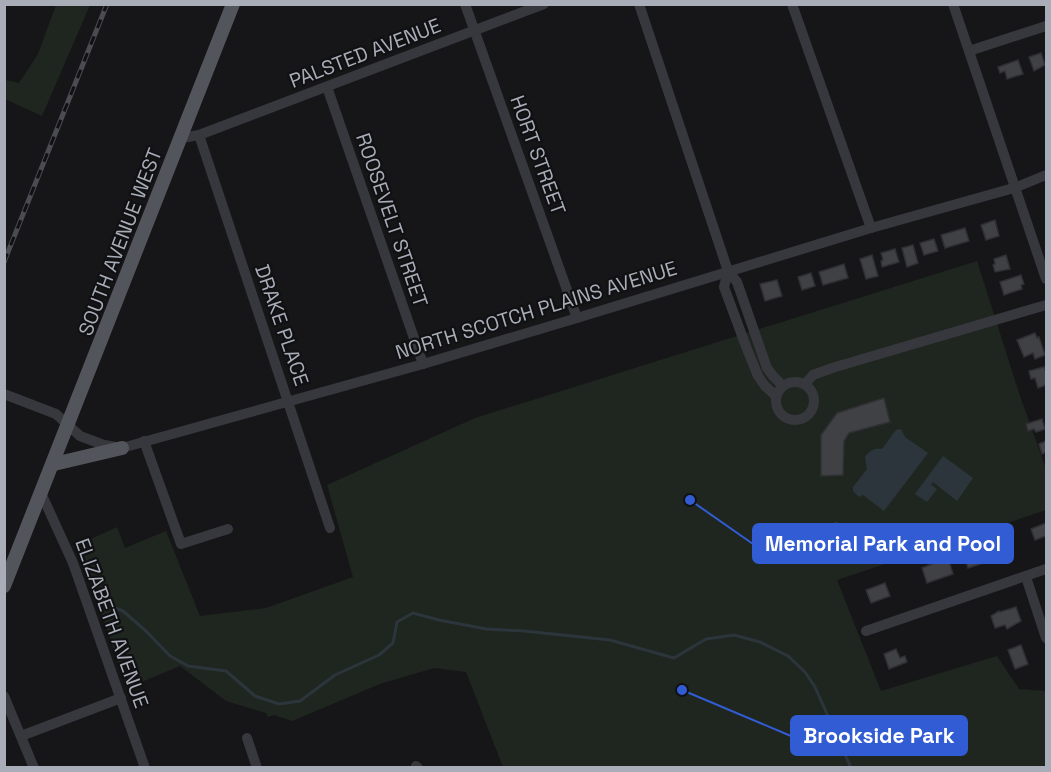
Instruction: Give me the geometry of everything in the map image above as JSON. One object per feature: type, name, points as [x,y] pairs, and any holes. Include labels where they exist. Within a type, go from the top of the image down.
[{"type":"main road","name":"SOUTH AVENUE WEST","points":[[4,585],[54,464],[233,4]]},
{"type":"main road","points":[[54,464],[122,448]]},
{"type":"street","name":"HORT STREET","points":[[465,4],[577,318]]},
{"type":"street","name":"PALSTED AVENUE","points":[[182,138],[199,135],[544,4]]},
{"type":"street","points":[[639,4],[728,271],[737,282],[767,368],[783,386]]},
{"type":"street","points":[[792,4],[871,228]]},
{"type":"street","points":[[952,4],[1047,279]]},
{"type":"street","points":[[969,51],[1047,26]]},
{"type":"street","name":"ROOSEVELT STREET","points":[[327,87],[423,364]]},
{"type":"street","name":"DRAKE PLACE","points":[[199,135],[330,528]]},
{"type":"street","name":"NORTH SCOTCH PLAINS AVENUE","points":[[122,448],[423,364],[871,228],[1017,187],[1047,175]]},
{"type":"street","points":[[728,271],[724,287],[747,349],[758,376],[776,396]]},
{"type":"street","points":[[805,384],[813,375],[832,368],[1047,305]]},
{"type":"street","points":[[794,382],[805,384],[810,388],[814,400],[812,411],[802,419],[784,417],[777,408],[776,396],[783,386],[794,382]]},
{"type":"street","points":[[4,394],[56,414],[80,436],[122,448]]},
{"type":"street","points":[[144,441],[181,544],[228,529]]},
{"type":"street","name":"ELIZABETH AVENUE","points":[[41,493],[73,563],[145,768]]},
{"type":"street","points":[[866,631],[1047,569]]},
{"type":"street","points":[[1026,577],[1047,638]]},
{"type":"street","points":[[4,696],[34,768]]},
{"type":"street","points":[[21,736],[121,698]]},
{"type":"street","points":[[247,738],[257,768]]},
{"type":"shaded area","points":[[56,5],[90,5],[42,116],[5,99],[5,80],[19,83],[38,54]]},
{"type":"shaded area","points":[[977,261],[1046,469],[1046,510],[837,580],[881,691],[997,656],[1019,689],[1046,691],[1046,767],[503,767],[466,672],[434,668],[380,684],[292,721],[274,715],[268,717],[266,713],[226,701],[180,666],[127,688],[78,545],[117,527],[125,548],[166,531],[200,616],[266,608],[353,577],[327,485],[475,418]]},
{"type":"shaded area","points":[[901,429],[905,437],[928,453],[884,511],[863,495],[859,497],[853,491],[853,487],[867,469],[865,457],[872,450],[882,449],[896,430]]},
{"type":"shaded area","points":[[943,456],[973,478],[957,501],[933,482],[931,485],[937,489],[927,502],[915,494]]},
{"type":"building","points":[[1041,53],[1045,65],[1034,71],[1029,57]]},
{"type":"building","points":[[1018,60],[1023,74],[1007,79],[1005,71],[1000,73],[998,67]]},
{"type":"building","points":[[995,220],[999,236],[986,240],[981,225]]},
{"type":"building","points":[[965,228],[969,241],[945,248],[941,235]]},
{"type":"building","points":[[934,239],[938,251],[924,255],[920,243]]},
{"type":"building","points":[[913,245],[918,263],[907,267],[902,248]]},
{"type":"building","points":[[895,249],[899,262],[882,267],[881,253]]},
{"type":"building","points":[[872,255],[878,276],[866,279],[860,259]]},
{"type":"building","points":[[1006,255],[1010,269],[995,272],[994,259]]},
{"type":"building","points":[[844,264],[848,278],[823,285],[819,272]]},
{"type":"building","points":[[811,273],[815,286],[802,290],[798,277]]},
{"type":"building","points":[[1021,275],[1024,284],[1021,285],[1022,289],[1004,295],[1000,282]]},
{"type":"building","points":[[777,280],[782,296],[765,301],[760,284]]},
{"type":"building","points":[[1035,333],[1037,338],[1039,337],[1045,355],[1035,359],[1033,353],[1024,357],[1017,340]]},
{"type":"building","points":[[1044,367],[1046,385],[1038,388],[1035,378],[1031,379],[1029,371]]},
{"type":"building","points":[[884,398],[890,422],[849,433],[844,441],[843,475],[821,476],[821,435],[837,413]]},
{"type":"building","points":[[1042,419],[1045,429],[1036,432],[1034,429],[1028,431],[1026,424]]},
{"type":"building","points":[[1046,441],[1046,452],[1042,454],[1039,444]]},
{"type":"building","points":[[836,522],[840,525],[833,533],[829,529]]},
{"type":"building","points":[[1046,523],[1046,536],[1035,540],[1031,529]]},
{"type":"building","points":[[997,541],[1002,557],[968,568],[963,553]]},
{"type":"building","points":[[939,557],[940,561],[948,558],[953,574],[927,583],[922,568],[932,564],[931,560]]},
{"type":"building","points":[[885,583],[890,596],[871,603],[866,590]]},
{"type":"building","points":[[1016,607],[1021,621],[1007,629],[1005,625],[995,628],[991,616],[999,611]]},
{"type":"building","points":[[1021,645],[1028,664],[1015,669],[1008,650]]},
{"type":"building","points":[[896,649],[900,658],[905,656],[907,662],[889,669],[884,654]]},
{"type":"waterway","points":[[107,605],[123,611],[170,656],[188,666],[226,671],[255,696],[279,704],[300,701],[335,675],[379,655],[393,643],[397,622],[413,613],[486,629],[610,640],[674,658],[706,639],[734,635],[760,642],[788,656],[805,672],[815,687],[851,768]]},
{"type":"railway","points":[[4,262],[107,4]]},
{"type":"place","name":"Memorial Park and Pool","points":[[690,500]]},
{"type":"place","name":"Brookside Park","points":[[682,690]]}]
